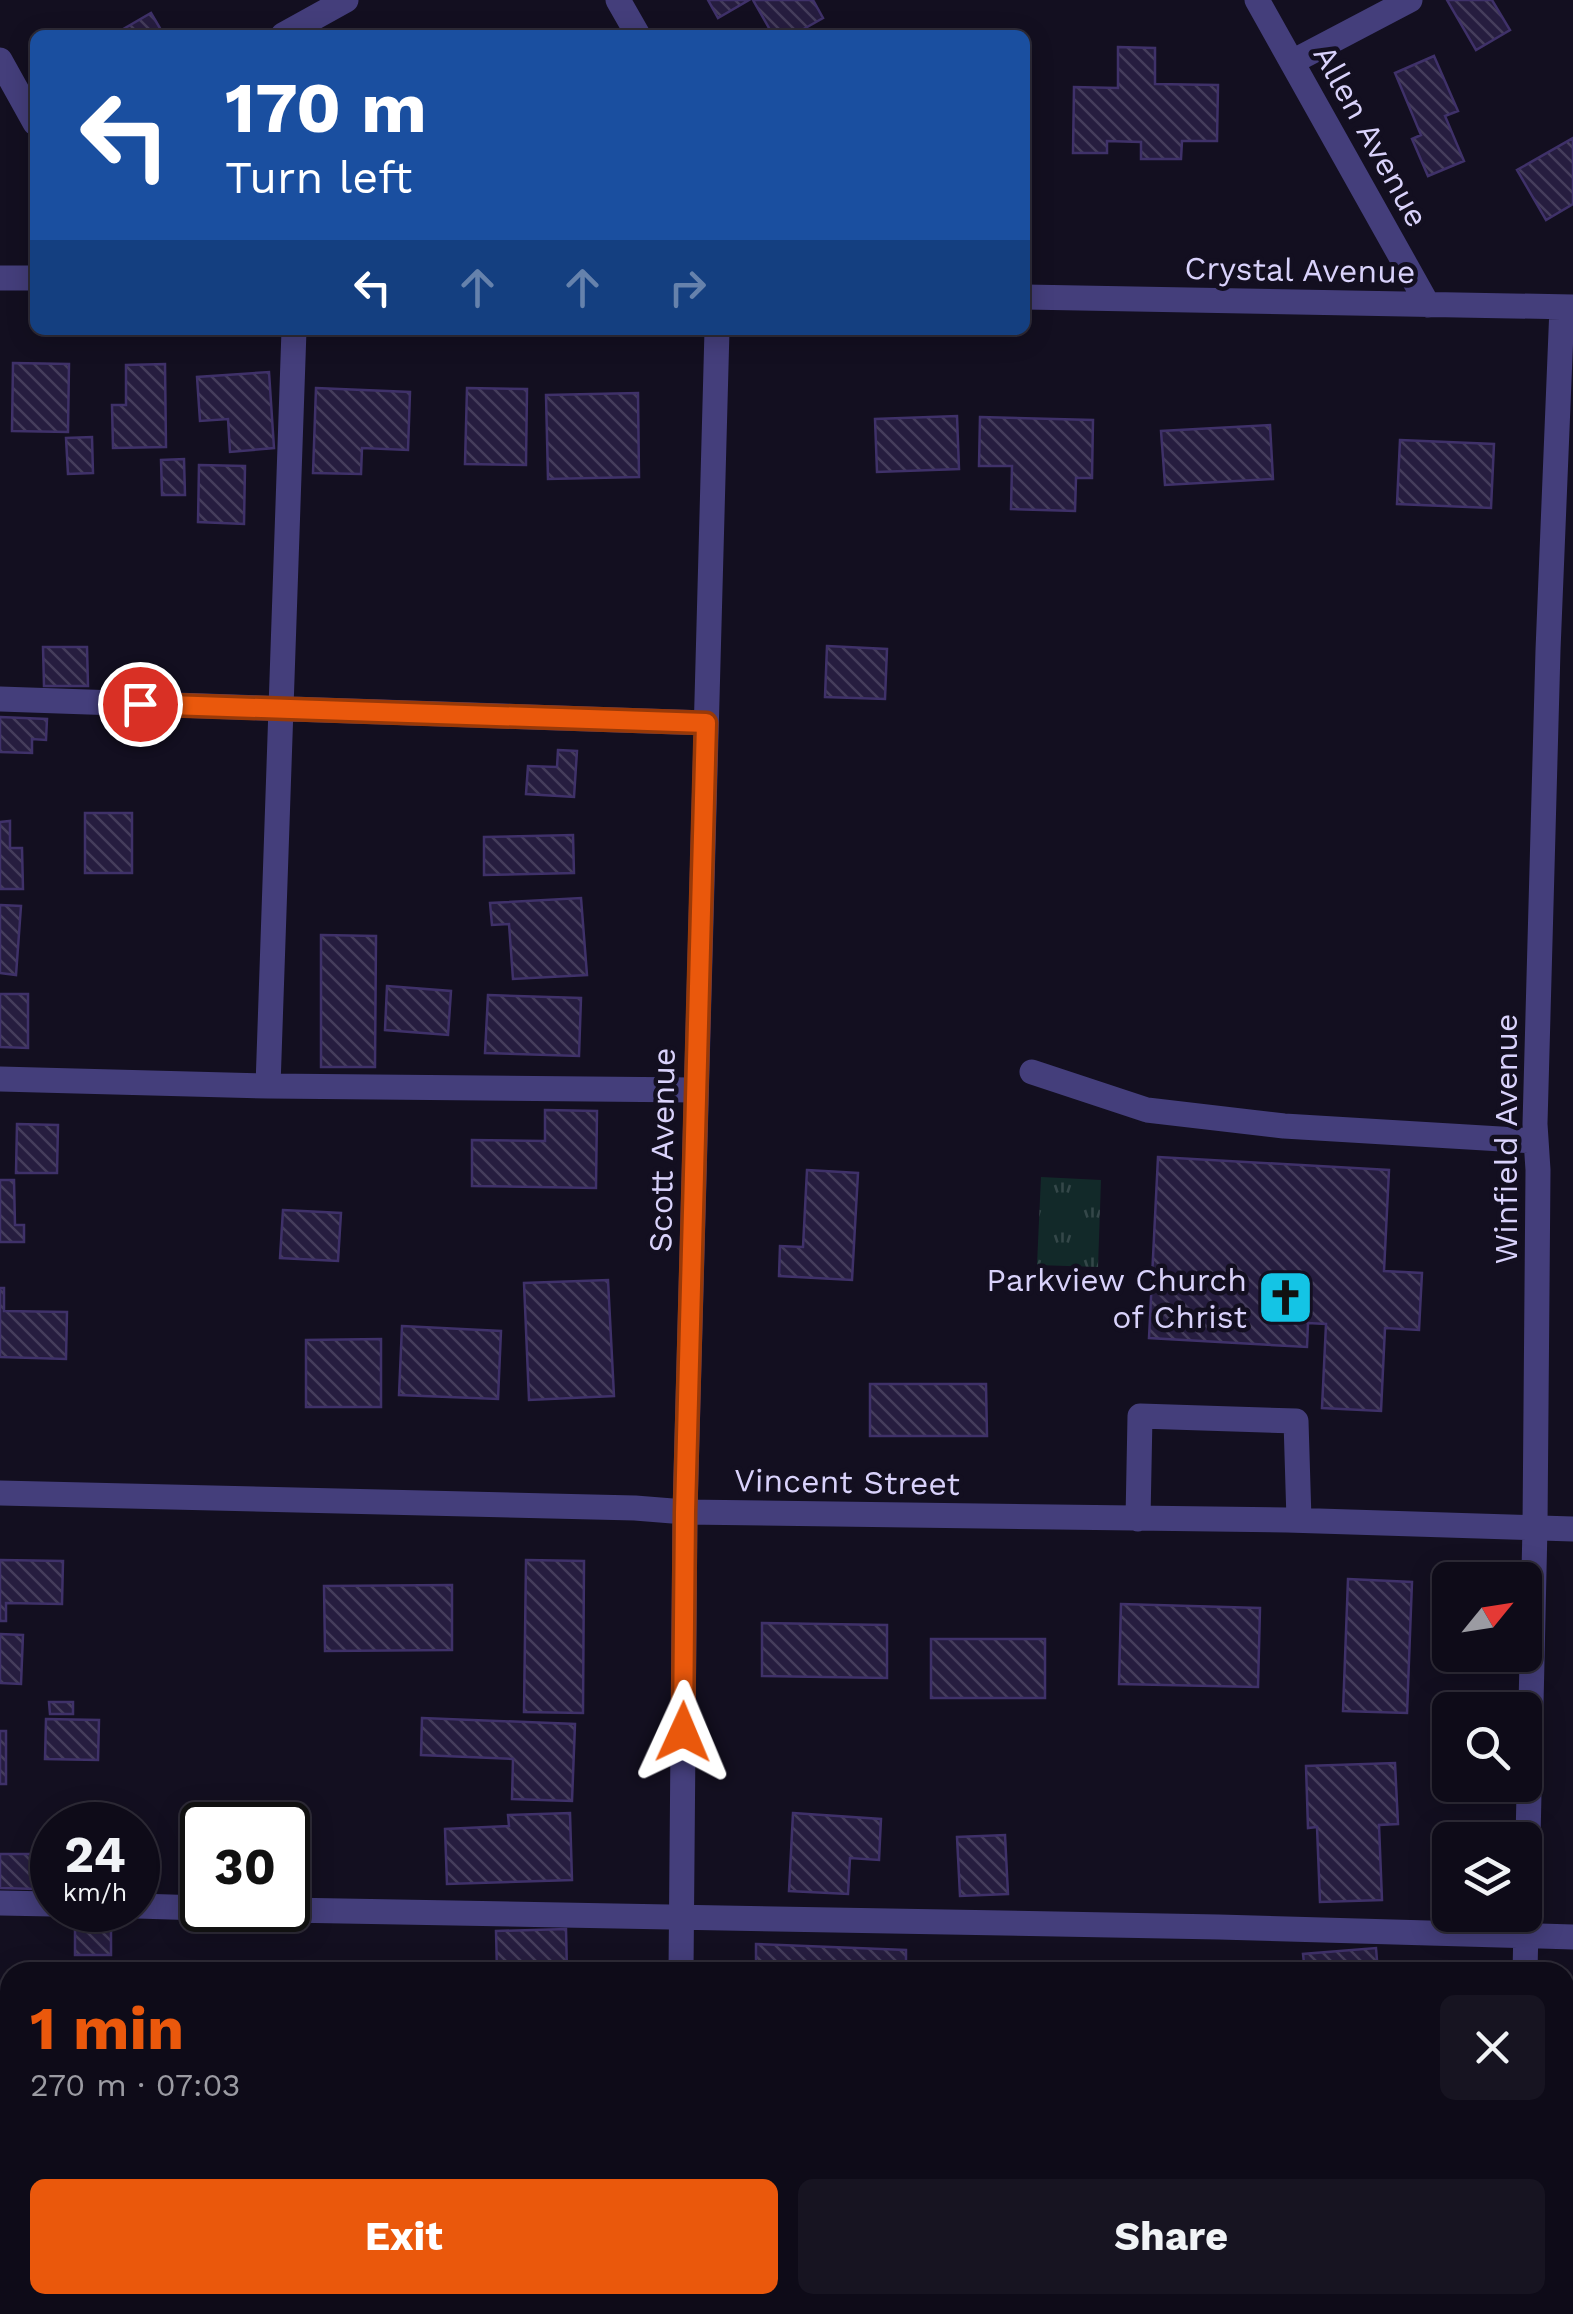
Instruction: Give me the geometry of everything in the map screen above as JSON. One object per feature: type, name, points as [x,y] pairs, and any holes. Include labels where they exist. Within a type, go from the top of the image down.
[{"type":"street","points":[[291,30],[346,0]]},
{"type":"street","points":[[618,0],[635,30]]},
{"type":"street","name":"Allen Avenue","points":[[1257,0],[1428,305]]},
{"type":"street","points":[[1292,62],[1410,0]]},
{"type":"street","points":[[0,60],[30,114]]},
{"type":"street","points":[[0,278],[30,278]]},
{"type":"street","name":"Crystal Avenue","points":[[1030,297],[1568,307]]},
{"type":"street","name":"Winfield Avenue","points":[[1525,1962],[1536,1528],[1536,1142],[1548,650],[1568,307]]},
{"type":"street","points":[[268,1086],[294,335]]},
{"type":"street","name":"Scott Avenue","points":[[681,1962],[685,1512],[716,335]]},
{"type":"street","points":[[0,699],[706,723]]},
{"type":"street","points":[[1032,1072],[1147,1110],[1284,1126],[1536,1142]]},
{"type":"street","points":[[0,1079],[696,1090]]},
{"type":"street","points":[[1138,1518],[1140,1416],[1296,1420],[1299,1520]]},
{"type":"street","name":"Vincent Street","points":[[0,1493],[685,1512],[1299,1520],[1573,1529]]},
{"type":"street","points":[[0,1903],[30,1904]]},
{"type":"street","points":[[310,1911],[1573,1937]]},
{"type":"green space","points":[[1041,1177],[1101,1180],[1098,1267],[1037,1265]]},
{"type":"building","points":[[708,0],[749,0],[718,18]]},
{"type":"building","points":[[753,0],[813,0],[823,18],[802,30],[770,30]]},
{"type":"building","points":[[1447,0],[1492,0],[1510,30],[1476,50]]},
{"type":"building","points":[[151,13],[161,30],[122,30]]},
{"type":"building","points":[[1118,47],[1155,48],[1155,84],[1218,85],[1217,141],[1182,141],[1181,159],[1141,159],[1141,142],[1107,141],[1107,153],[1073,153],[1074,87],[1118,88]]},
{"type":"building","points":[[1434,56],[1458,111],[1445,116],[1464,161],[1428,176],[1412,139],[1421,135],[1395,73]]},
{"type":"building","points":[[1573,138],[1573,204],[1546,220],[1517,170]]},
{"type":"building","points":[[13,363],[69,364],[68,432],[12,431]]},
{"type":"building","points":[[165,364],[166,447],[113,448],[112,405],[126,405],[126,365]]},
{"type":"building","points":[[269,372],[274,448],[230,452],[228,419],[200,421],[197,377]]},
{"type":"building","points":[[316,388],[410,392],[408,450],[362,448],[361,474],[313,473]]},
{"type":"building","points":[[467,388],[527,389],[526,465],[465,464]]},
{"type":"building","points":[[638,393],[639,477],[548,479],[546,395]]},
{"type":"building","points":[[957,416],[959,469],[877,472],[875,419]]},
{"type":"building","points":[[980,417],[1093,420],[1092,478],[1076,478],[1075,511],[1011,509],[1012,466],[979,466]]},
{"type":"building","points":[[1270,425],[1273,479],[1165,485],[1161,431]]},
{"type":"building","points":[[92,437],[93,473],[68,474],[66,438]]},
{"type":"building","points":[[1400,440],[1494,444],[1491,508],[1397,504]]},
{"type":"building","points":[[184,459],[185,495],[162,495],[161,460]]},
{"type":"building","points":[[199,465],[245,466],[244,524],[198,522]]},
{"type":"building","points":[[827,646],[887,649],[885,699],[825,697]]},
{"type":"building","points":[[43,647],[87,647],[88,686],[44,686]]},
{"type":"building","points":[[0,717],[47,719],[46,740],[32,739],[32,753],[0,752]]},
{"type":"building","points":[[558,750],[577,751],[574,797],[526,794],[528,766],[557,767]]},
{"type":"building","points":[[85,813],[132,813],[132,873],[85,873]]},
{"type":"building","points":[[10,821],[10,848],[22,848],[23,889],[0,889],[0,822]]},
{"type":"building","points":[[573,835],[574,873],[484,875],[484,837]]},
{"type":"building","points":[[581,898],[587,975],[513,979],[509,924],[492,925],[490,903]]},
{"type":"building","points":[[0,905],[21,906],[16,975],[0,973]]},
{"type":"building","points":[[321,935],[376,936],[375,1067],[321,1067]]},
{"type":"building","points":[[387,986],[451,991],[448,1035],[385,1030]]},
{"type":"building","points":[[0,994],[28,994],[28,1048],[0,1047]]},
{"type":"building","points":[[488,995],[581,998],[579,1056],[485,1053]]},
{"type":"building","points":[[545,1110],[597,1111],[596,1188],[472,1186],[472,1140],[545,1141]]},
{"type":"building","points":[[17,1124],[58,1125],[57,1173],[16,1173]]},
{"type":"building","name":"Parkview Church of Christ","points":[[1158,1157],[1389,1170],[1384,1271],[1422,1273],[1419,1330],[1385,1328],[1381,1411],[1322,1408],[1326,1324],[1308,1323],[1307,1347],[1149,1338]]},
{"type":"building","points":[[807,1170],[858,1173],[852,1280],[779,1276],[780,1246],[803,1247]]},
{"type":"building","points":[[0,1180],[14,1180],[15,1225],[24,1225],[24,1242],[0,1242]]},
{"type":"building","points":[[283,1210],[341,1213],[338,1261],[280,1258]]},
{"type":"building","points":[[608,1280],[614,1396],[529,1400],[524,1283]]},
{"type":"building","points":[[0,1288],[4,1288],[4,1311],[67,1312],[66,1359],[0,1357]]},
{"type":"building","points":[[402,1326],[501,1331],[498,1399],[399,1395]]},
{"type":"building","points":[[381,1339],[381,1407],[306,1407],[306,1340]]},
{"type":"building","points":[[870,1384],[986,1384],[987,1436],[870,1436]]},
{"type":"building","points":[[0,1560],[63,1561],[62,1604],[6,1603],[6,1621],[0,1621]]},
{"type":"building","points":[[526,1560],[584,1561],[583,1713],[524,1712]]},
{"type":"building","points":[[1348,1579],[1412,1582],[1407,1713],[1343,1711]]},
{"type":"building","points":[[452,1585],[452,1650],[325,1651],[324,1586]]},
{"type":"building","points":[[1121,1604],[1260,1608],[1258,1687],[1119,1684]]},
{"type":"building","points":[[762,1623],[887,1625],[887,1678],[762,1676]]},
{"type":"building","points":[[0,1634],[23,1635],[21,1684],[0,1683]]},
{"type":"building","points":[[931,1639],[1045,1639],[1045,1698],[931,1698]]},
{"type":"building","points":[[49,1702],[73,1702],[73,1714],[50,1714]]},
{"type":"building","points":[[422,1718],[575,1724],[572,1801],[512,1799],[513,1759],[421,1755]]},
{"type":"building","points":[[46,1719],[99,1720],[98,1760],[45,1759]]},
{"type":"building","points":[[0,1731],[6,1731],[6,1784],[0,1784]]},
{"type":"building","points":[[1395,1763],[1398,1824],[1379,1825],[1382,1900],[1320,1902],[1317,1827],[1308,1828],[1306,1766]]},
{"type":"building","points":[[570,1813],[572,1880],[447,1884],[445,1829],[509,1826],[508,1815]]},
{"type":"building","points":[[793,1813],[881,1819],[879,1860],[850,1858],[848,1894],[789,1891]]},
{"type":"building","points":[[1005,1835],[1008,1894],[960,1896],[957,1837]]},
{"type":"building","points":[[0,1854],[30,1854],[30,1889],[0,1888]]},
{"type":"building","points":[[566,1929],[567,1962],[497,1962],[496,1931]]},
{"type":"building","points":[[75,1932],[111,1932],[111,1955],[75,1955]]},
{"type":"building","points":[[756,1944],[906,1950],[906,1962],[756,1962]]},
{"type":"building","points":[[1376,1948],[1377,1962],[1304,1962],[1303,1954]]},
{"type":"place","name":"Parkview Church of Christ","points":[[1286,1298]]},
{"type":"route","points":[[140,704],[706,723],[685,1512],[683,1732]]}]
